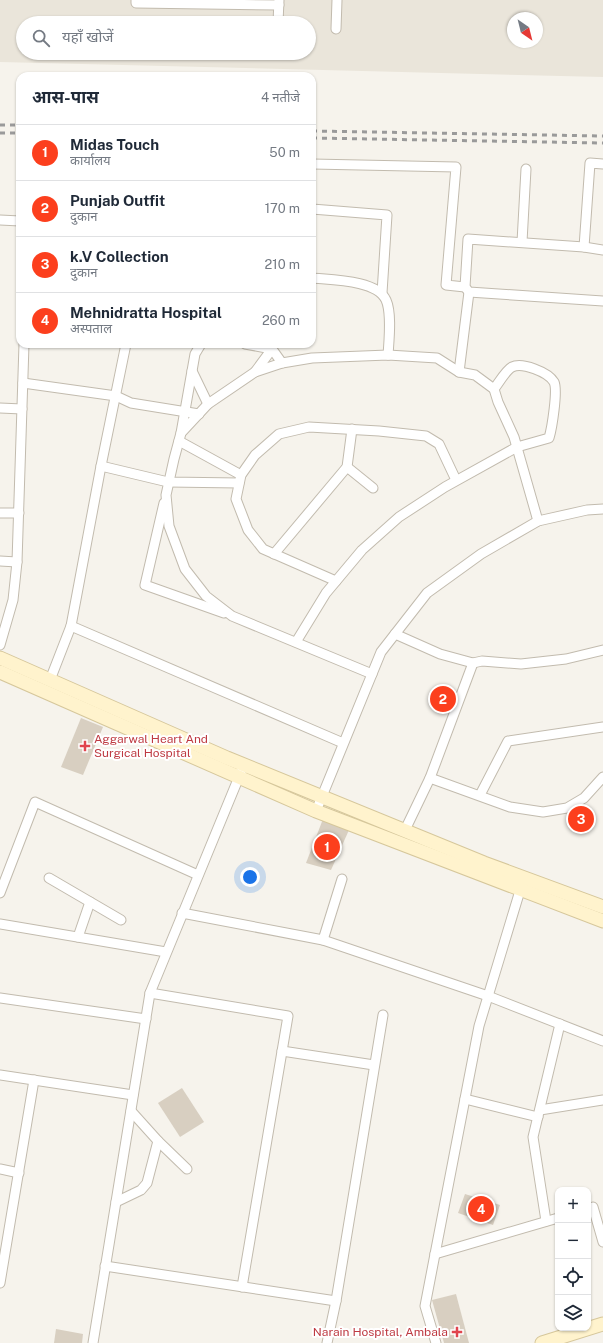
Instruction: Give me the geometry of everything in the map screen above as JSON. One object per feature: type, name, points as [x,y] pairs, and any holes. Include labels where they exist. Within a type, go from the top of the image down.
[{"type":"main road","points":[[0,658],[50,680],[242,771],[316,811],[603,921]]},
{"type":"main road","points":[[0,672],[242,771],[322,796],[603,907]]},
{"type":"main road","points":[[542,1343],[570,1339],[600,1328]]},
{"type":"street","points":[[136,0],[136,4],[189,2],[279,3],[278,16]]},
{"type":"street","points":[[336,29],[337,0]]},
{"type":"street","points":[[584,246],[590,163],[603,164]]},
{"type":"street","points":[[316,164],[456,167],[446,285],[467,289],[603,302]]},
{"type":"street","points":[[522,242],[526,169]]},
{"type":"street","points":[[316,209],[387,215],[382,293]]},
{"type":"street","points":[[0,220],[16,221]]},
{"type":"street","points":[[459,372],[467,289],[468,239],[584,246],[603,250]]},
{"type":"street","points":[[316,278],[358,282],[382,293],[387,301],[390,324],[388,355]]},
{"type":"street","points":[[0,645],[13,600],[17,562],[24,348]]},
{"type":"street","points":[[50,680],[71,626],[125,348]]},
{"type":"street","points":[[198,348],[194,354],[180,437],[168,482],[145,585],[232,616],[372,674]]},
{"type":"street","points":[[267,348],[272,349],[282,363]]},
{"type":"street","points":[[255,372],[272,349]]},
{"type":"street","points":[[180,437],[208,404],[255,372],[282,363],[312,358],[388,355],[438,358],[459,372],[475,375],[494,389],[517,447],[538,521]]},
{"type":"street","points":[[296,642],[326,593],[362,550],[399,517],[456,480],[517,447],[549,438],[555,392],[554,383],[547,375],[520,365],[511,368],[494,389]]},
{"type":"street","points":[[192,371],[208,404]]},
{"type":"street","points":[[23,383],[116,396],[131,403],[199,414]]},
{"type":"street","points":[[0,408],[22,409]]},
{"type":"street","points":[[336,581],[262,549],[248,530],[236,499],[240,479],[255,455],[279,434],[310,427],[352,429],[426,436],[439,444],[456,480]]},
{"type":"street","points":[[274,554],[347,467],[352,429]]},
{"type":"street","points":[[180,437],[240,479]]},
{"type":"street","points":[[101,466],[168,482],[240,479]]},
{"type":"street","points":[[347,467],[372,488]]},
{"type":"street","points":[[166,495],[169,526],[185,569],[206,596],[232,616]]},
{"type":"street","points":[[316,811],[381,652],[427,593],[481,554],[538,521],[587,510],[603,509]]},
{"type":"street","points":[[0,512],[19,513]]},
{"type":"street","points":[[0,561],[17,562]]},
{"type":"street","points":[[71,626],[344,743]]},
{"type":"street","points":[[395,634],[440,654],[473,663],[482,661],[521,664],[566,659],[603,650]]},
{"type":"street","points":[[405,830],[430,778],[473,663]]},
{"type":"street","points":[[480,796],[508,741],[603,727]]},
{"type":"street","points":[[94,1343],[105,1266],[150,993],[242,771]]},
{"type":"street","points":[[430,778],[510,807],[543,812],[567,808],[584,798],[603,777]]},
{"type":"street","points":[[0,893],[35,802],[198,875]]},
{"type":"street","points":[[436,1343],[425,1306],[479,1026],[524,877]]},
{"type":"street","points":[[49,878],[121,920]]},
{"type":"street","points":[[323,940],[342,879]]},
{"type":"street","points":[[78,937],[90,902]]},
{"type":"street","points":[[182,913],[323,940],[488,996],[603,1041]]},
{"type":"street","points":[[0,924],[166,952]]},
{"type":"street","points":[[150,993],[288,1016],[242,1287]]},
{"type":"street","points":[[0,998],[146,1019]]},
{"type":"street","points":[[327,1343],[336,1301],[383,1015]]},
{"type":"street","points":[[546,1221],[533,1137],[560,1024]]},
{"type":"street","points":[[282,1051],[374,1065]]},
{"type":"street","points":[[0,1075],[133,1095]]},
{"type":"street","points":[[0,1283],[34,1080]]},
{"type":"street","points":[[465,1100],[539,1114],[603,1100]]},
{"type":"street","points":[[130,1111],[158,1141],[188,1169]]},
{"type":"street","points":[[116,1202],[141,1190],[147,1183],[158,1141]]},
{"type":"street","points":[[0,1169],[19,1173]]},
{"type":"street","points":[[603,1204],[591,1208],[603,1242]]},
{"type":"street","points":[[435,1254],[555,1219]]},
{"type":"street","points":[[105,1266],[336,1301]]},
{"type":"shaded area","points":[[0,0],[603,0],[603,77],[0,62]]},
{"type":"building","points":[[438,689],[455,696],[449,709],[431,702]]},
{"type":"building","points":[[81,718],[103,727],[83,775],[61,767]]},
{"type":"building","points":[[323,819],[349,830],[331,870],[306,863]]},
{"type":"building","points":[[182,1088],[204,1122],[180,1137],[158,1103]]},
{"type":"building","points":[[465,1194],[500,1205],[493,1225],[458,1213]]},
{"type":"building","points":[[456,1294],[469,1343],[444,1343],[432,1300]]},
{"type":"building","points":[[56,1329],[83,1334],[82,1343],[54,1343]]},
{"type":"railway","points":[[0,125],[16,125]]},
{"type":"railway","points":[[316,131],[603,136]]},
{"type":"railway","points":[[0,133],[16,133]]},
{"type":"railway","points":[[316,138],[603,143]]},
{"type":"place","name":"Punjab Outfit","points":[[443,699]]},
{"type":"place","name":"Aggarwal Heart And Surgical Hospital","points":[[85,746]]},
{"type":"place","name":"k.V Collection","points":[[581,819]]},
{"type":"place","name":"Midas Touch","points":[[327,847]]},
{"type":"place","name":"Mehnidratta Hospital","points":[[481,1209]]},
{"type":"place","name":"Narain Hospital, Ambala","points":[[457,1332]]}]
